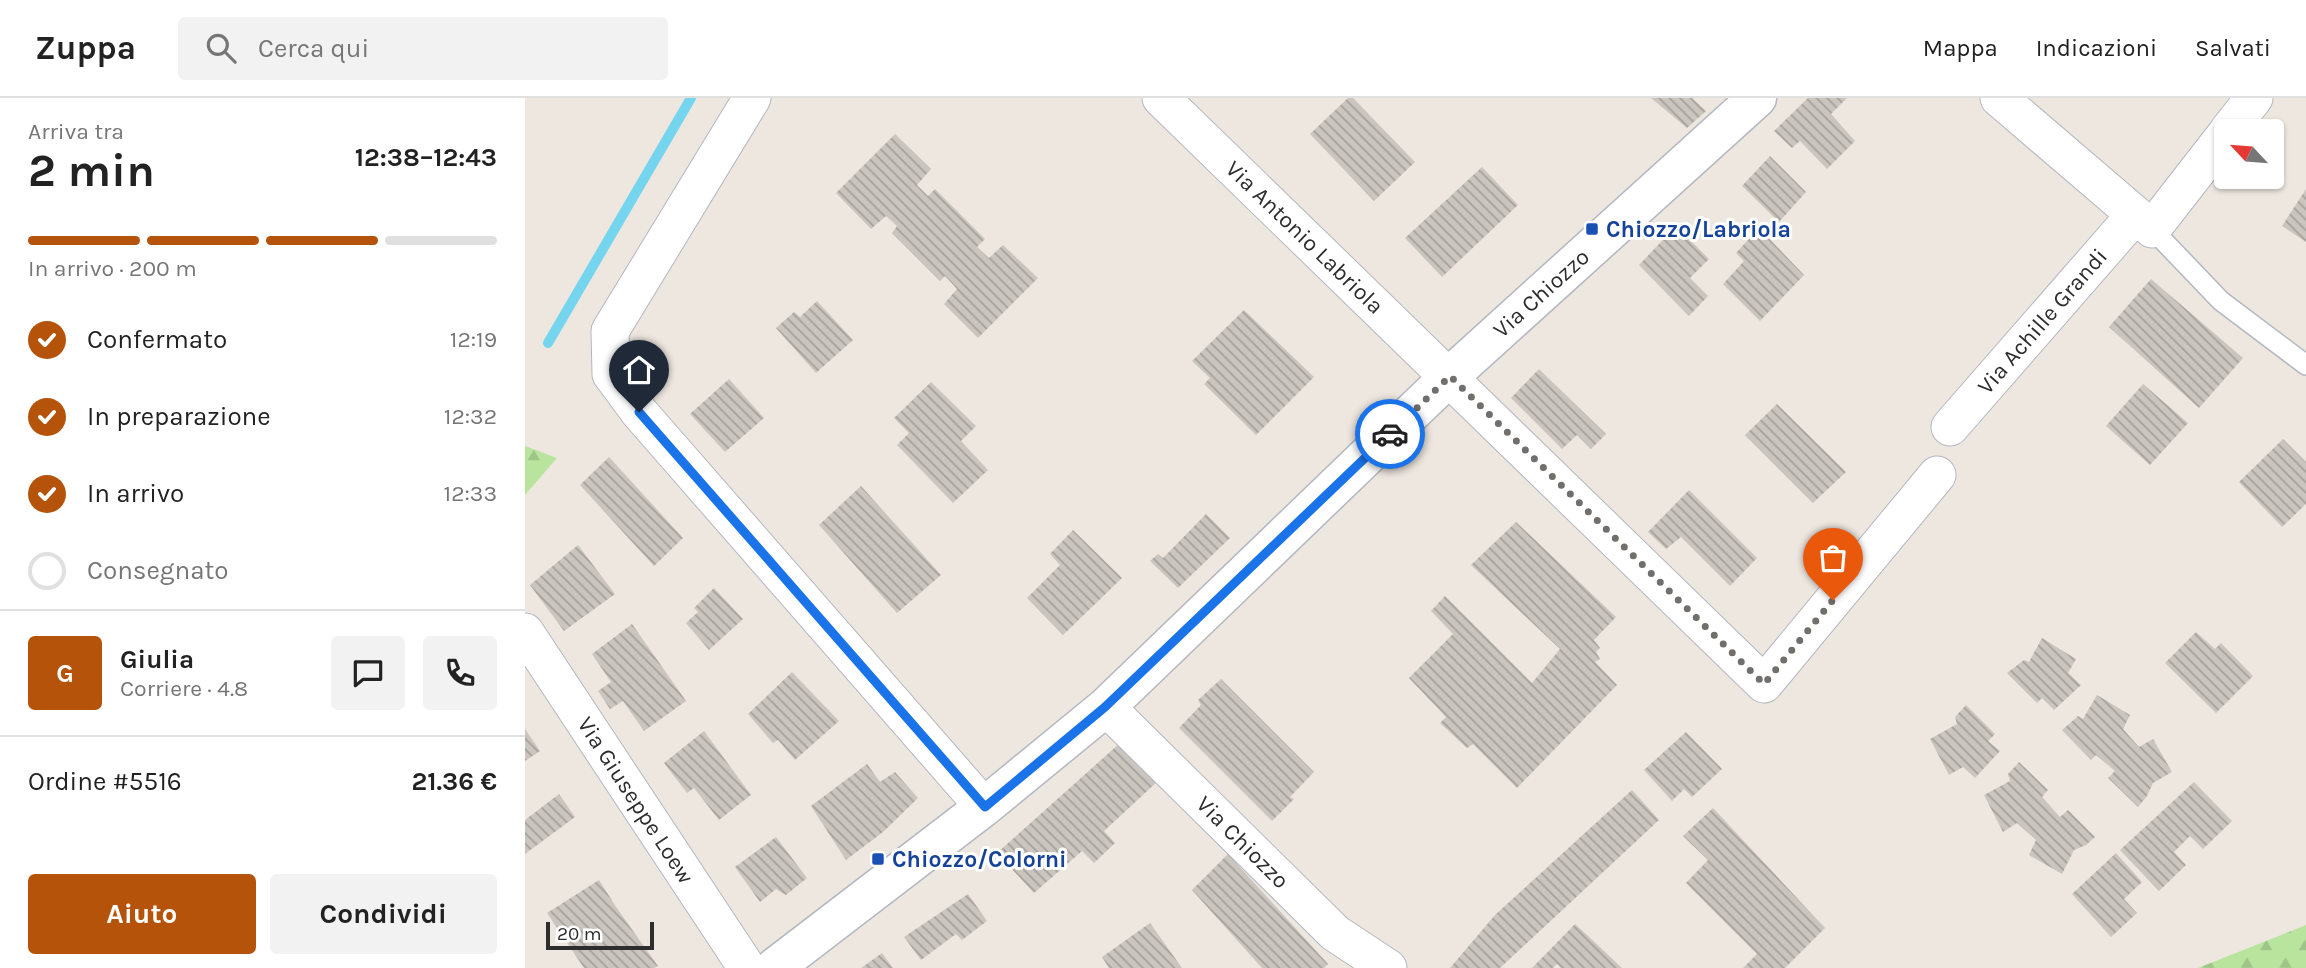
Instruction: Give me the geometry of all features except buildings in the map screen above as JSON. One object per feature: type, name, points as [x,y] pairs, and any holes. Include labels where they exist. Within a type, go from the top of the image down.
[{"type":"street","points":[[752,98],[610,331],[611,374],[639,412],[985,807]]},
{"type":"street","name":"Via Antonio Labriola","points":[[1161,98],[1450,376]]},
{"type":"street","name":"Via Chiozzo","points":[[774,968],[985,807],[1105,707],[1450,376],[1757,98]]},
{"type":"street","points":[[1999,98],[2143,222]]},
{"type":"street","name":"Via Achille Grandi","points":[[2238,119],[2254,98]]},
{"type":"street","name":"Via Achille Grandi","points":[[1950,426],[2214,147]]},
{"type":"street","points":[[1450,376],[1764,684],[1937,475]]},
{"type":"street","name":"Via Giuseppe Loew","points":[[525,632],[747,968]]},
{"type":"street","name":"Via Chiozzo","points":[[1105,707],[1335,933],[1388,968]]},
{"type":"lane","points":[[2143,222],[2221,301],[2306,365]]},
{"type":"green space","points":[[525,446],[557,458],[525,495]]},
{"type":"green space","points":[[2306,925],[2306,968],[2198,968]]},
{"type":"waterway","points":[[548,343],[691,98]]},
{"type":"way so far","points":[[1390,434],[1450,376],[1764,684],[1833,600]]},
{"type":"place","name":"Chiozzo/Labriola","points":[[1592,229]]},
{"type":"place","name":"Chiozzo/Colorni","points":[[878,859]]},
{"type":"route","points":[[639,412],[985,807],[1105,707],[1390,434]]}]
